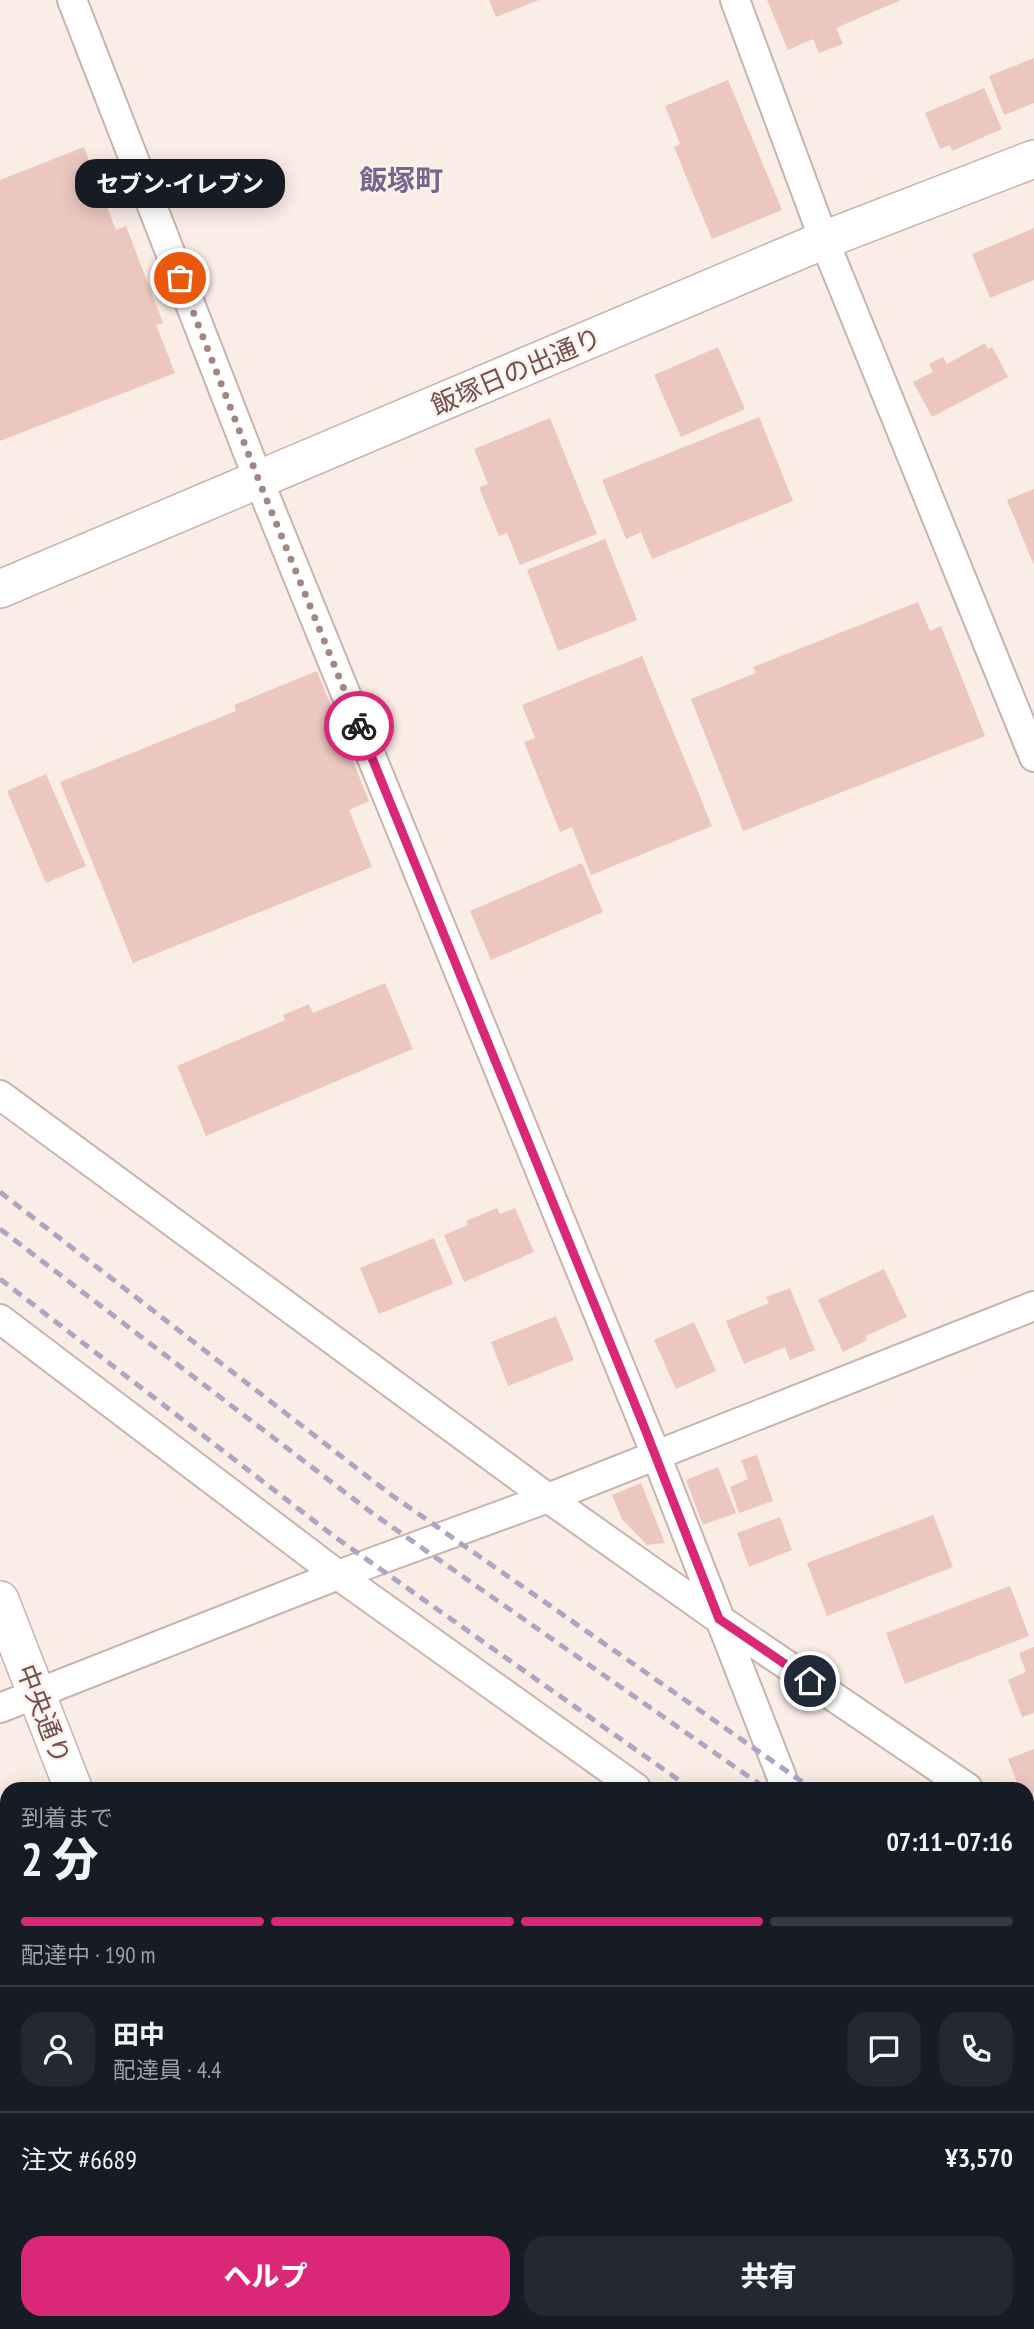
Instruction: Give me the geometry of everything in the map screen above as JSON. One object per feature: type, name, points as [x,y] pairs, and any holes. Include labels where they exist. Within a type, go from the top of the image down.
[{"type":"street","points":[[72,0],[259,481],[656,1455],[784,1782]]},
{"type":"street","points":[[735,0],[824,240],[1034,757]]},
{"type":"street","name":"飯塚日の出通り","points":[[0,589],[824,240],[1034,159]]},
{"type":"street","points":[[0,1095],[548,1497],[719,1619],[959,1782]]},
{"type":"street","points":[[0,1708],[1034,1306]]},
{"type":"street","points":[[0,1319],[338,1575],[628,1782]]},
{"type":"street","name":"中央通り","points":[[0,1600],[71,1782]]},
{"type":"building","points":[[489,0],[539,0],[496,17]]},
{"type":"building","points":[[767,0],[901,0],[836,28],[843,44],[819,53],[813,39],[788,50]]},
{"type":"building","points":[[1034,58],[1034,103],[1004,115],[989,76]]},
{"type":"building","points":[[728,80],[782,210],[712,239],[674,147],[680,144],[665,106]]},
{"type":"building","points":[[984,88],[1002,129],[952,151],[950,145],[940,149],[925,113]]},
{"type":"building","points":[[84,147],[116,230],[126,226],[163,323],[156,325],[175,373],[0,441],[0,180]]},
{"type":"building","points":[[1034,228],[1034,280],[990,298],[972,254]]},
{"type":"building","points":[[985,343],[988,349],[992,347],[1008,377],[932,417],[913,382],[933,372],[929,364],[943,357],[947,364]]},
{"type":"building","points":[[718,347],[745,409],[681,437],[654,375]]},
{"type":"building","points":[[759,417],[793,501],[652,559],[641,532],[626,539],[602,480]]},
{"type":"building","points":[[550,418],[597,534],[520,565],[507,533],[499,536],[479,487],[488,484],[474,449]]},
{"type":"building","points":[[1034,489],[1034,565],[1007,500]]},
{"type":"building","points":[[605,539],[637,620],[558,651],[527,570]]},
{"type":"building","points":[[918,602],[930,631],[941,626],[985,736],[743,831],[691,699],[756,673],[753,667]]},
{"type":"building","points":[[642,656],[712,826],[591,875],[572,827],[560,832],[524,742],[535,738],[522,705]]},
{"type":"building","points":[[317,671],[369,801],[349,810],[372,867],[133,963],[60,782],[236,711],[234,705]]},
{"type":"building","points":[[46,774],[86,866],[46,883],[7,791]]},
{"type":"building","points":[[582,863],[603,912],[491,960],[470,911]]},
{"type":"building","points":[[385,983],[413,1049],[206,1136],[177,1066],[285,1020],[283,1015],[309,1004],[313,1013]]},
{"type":"building","points":[[497,1208],[500,1214],[515,1208],[534,1252],[464,1282],[444,1235],[468,1225],[466,1221]]},
{"type":"building","points":[[434,1238],[453,1284],[379,1314],[360,1268]]},
{"type":"building","points":[[884,1269],[907,1317],[866,1336],[867,1340],[843,1352],[818,1300]]},
{"type":"building","points":[[790,1288],[815,1350],[790,1360],[785,1347],[744,1364],[726,1321],[769,1303],[766,1297]]},
{"type":"building","points":[[556,1316],[574,1360],[508,1386],[491,1342]]},
{"type":"building","points":[[694,1322],[716,1371],[676,1389],[654,1340]]},
{"type":"building","points":[[757,1455],[773,1501],[739,1513],[730,1487],[748,1479],[741,1460]]},
{"type":"building","points":[[718,1467],[736,1513],[703,1525],[686,1480]]},
{"type":"building","points":[[641,1483],[665,1543],[647,1545],[622,1519],[612,1495]]},
{"type":"building","points":[[933,1515],[953,1567],[827,1616],[807,1563]]},
{"type":"building","points":[[780,1517],[792,1550],[749,1567],[737,1533]]},
{"type":"building","points":[[1010,1586],[1029,1636],[905,1684],[886,1633]]},
{"type":"building","points":[[1034,1647],[1034,1713],[1022,1717],[1008,1680],[1026,1672],[1019,1653]]},
{"type":"building","points":[[1034,1749],[1034,1782],[1017,1782],[1008,1759]]},
{"type":"railway","points":[[0,1192],[390,1494],[802,1782]]},
{"type":"railway","points":[[0,1229],[372,1513],[756,1782]]},
{"type":"railway","points":[[0,1279],[335,1537],[682,1782]]},
{"type":"way so far","points":[[180,278],[359,726]]},
{"type":"place","name":"セブン-イレブン","points":[[180,278]]},
{"type":"district","name":"飯塚町","points":[[401,179]]},
{"type":"route","points":[[359,726],[645,1429],[719,1619],[810,1681]]}]
